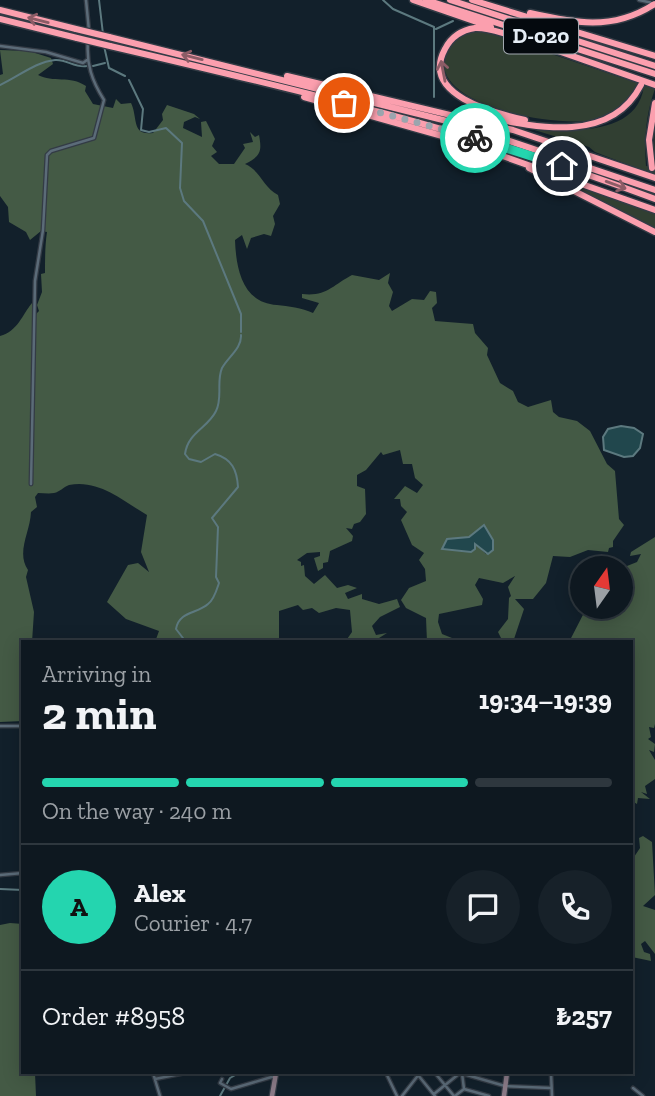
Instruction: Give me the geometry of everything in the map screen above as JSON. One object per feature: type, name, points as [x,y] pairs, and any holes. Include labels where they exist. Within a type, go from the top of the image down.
[{"type":"highway","points":[[413,0],[655,85]]},
{"type":"highway","name":"D-020","points":[[426,0],[655,74]]},
{"type":"highway","name":"D-020","points":[[450,0],[655,66]]},
{"type":"highway","points":[[474,0],[587,24],[623,20],[654,4]]},
{"type":"highway","points":[[474,0],[655,56]]},
{"type":"highway","points":[[0,10],[459,124],[655,190]]},
{"type":"highway","points":[[0,19],[455,132],[655,199]]},
{"type":"highway","points":[[523,38],[480,28],[458,34],[447,45],[441,60],[442,74],[449,88],[470,102],[515,118],[559,125],[589,125]]},
{"type":"highway","points":[[240,68],[272,72],[513,130],[655,178]]},
{"type":"highway","points":[[245,78],[425,130],[655,210]]},
{"type":"highway","points":[[368,96],[521,123],[567,128],[589,125],[622,111],[642,85]]},
{"type":"highway","points":[[652,168],[649,140],[655,103]]},
{"type":"highway","points":[[425,130],[529,168],[655,232]]},
{"type":"street","points":[[31,484],[35,281],[43,230],[47,155],[51,151],[94,138],[104,100],[93,84],[88,60],[90,20],[86,0]]},
{"type":"street","points":[[639,0],[654,4]]},
{"type":"street","points":[[0,46],[46,52],[83,63],[88,60]]},
{"type":"street","points":[[0,726],[21,726]]},
{"type":"street","points":[[0,875],[21,873]]},
{"type":"street","points":[[153,1074],[160,1096]]},
{"type":"street","points":[[155,1079],[181,1074]]},
{"type":"street","points":[[222,1082],[227,1088],[238,1088],[275,1074],[272,1096]]},
{"type":"street","points":[[386,1074],[397,1096]]},
{"type":"street","points":[[402,1096],[419,1074],[434,1095],[461,1074]]},
{"type":"street","points":[[436,1074],[454,1096],[464,1089]]},
{"type":"street","points":[[462,1074],[464,1089]]},
{"type":"street","points":[[465,1074],[505,1086],[551,1088]]},
{"type":"street","points":[[504,1096],[507,1074]]},
{"type":"street","points":[[551,1074],[552,1096]]},
{"type":"street","points":[[633,1088],[643,1096]]},
{"type":"street","points":[[464,1089],[489,1096]]},
{"type":"shaded area","points":[[472,31],[487,32],[655,89],[645,146],[646,166],[654,167],[655,111],[655,175],[595,152],[589,147],[525,127],[577,130],[613,123],[628,115],[638,103],[644,86],[618,108],[601,118],[560,121],[504,111],[458,89],[446,74],[445,56],[449,47],[459,37]]},
{"type":"shaded area","points":[[0,50],[29,51],[51,58],[53,64],[38,75],[86,86],[85,91],[93,104],[113,108],[116,99],[121,104],[131,103],[136,124],[141,132],[153,133],[163,120],[162,114],[167,105],[194,114],[200,119],[195,117],[184,122],[183,128],[202,137],[201,122],[206,121],[215,139],[212,146],[217,152],[211,156],[219,164],[234,164],[245,148],[243,144],[253,142],[250,132],[255,137],[259,135],[259,152],[245,164],[278,195],[280,204],[273,216],[275,224],[271,236],[264,234],[251,238],[247,249],[242,235],[235,240],[237,262],[243,282],[249,291],[265,303],[313,313],[319,303],[302,298],[302,294],[323,292],[352,275],[379,280],[390,273],[388,283],[393,292],[389,306],[392,311],[412,299],[424,300],[430,291],[436,292],[437,303],[432,308],[435,321],[473,324],[475,333],[488,348],[487,355],[500,383],[513,391],[518,402],[528,407],[551,400],[553,412],[559,417],[577,421],[590,431],[607,464],[615,471],[619,519],[624,525],[613,541],[613,547],[609,548],[608,552],[588,550],[570,557],[553,556],[546,583],[533,599],[515,599],[524,609],[514,639],[502,640],[498,632],[508,619],[511,596],[508,587],[515,576],[503,583],[479,578],[475,585],[483,599],[482,605],[439,614],[438,622],[442,634],[457,640],[427,640],[426,618],[406,608],[401,600],[409,588],[426,581],[425,569],[419,560],[424,553],[412,545],[401,520],[407,512],[401,506],[400,499],[394,499],[405,486],[417,493],[423,485],[415,478],[412,464],[403,464],[400,450],[383,455],[381,452],[366,470],[357,475],[357,486],[365,489],[366,514],[352,529],[346,528],[353,536],[352,541],[330,551],[328,562],[323,563],[323,568],[318,571],[314,558],[320,556],[320,552],[307,553],[297,560],[301,562],[301,566],[304,565],[305,576],[314,584],[325,575],[337,588],[348,585],[357,588],[345,593],[348,599],[362,594],[362,599],[379,604],[397,599],[400,607],[380,617],[372,626],[376,635],[387,633],[380,640],[346,640],[352,632],[350,610],[336,608],[319,613],[312,608],[303,610],[298,605],[279,611],[279,640],[156,640],[159,631],[126,619],[107,602],[128,565],[138,563],[149,572],[141,552],[147,515],[110,492],[90,485],[69,485],[58,492],[38,493],[35,497],[37,507],[31,512],[23,549],[34,612],[32,640],[21,640],[21,721],[0,722],[0,336],[15,327],[32,303],[34,316],[39,311],[37,305],[42,292],[41,274],[45,273],[47,232],[41,231],[30,240],[26,232],[9,222],[8,207],[0,196],[0,75],[3,74]],"holes":[[[484,525],[486,554],[475,544],[471,551],[442,549],[458,537],[470,537]]]},
{"type":"shaded area","points":[[558,179],[655,213],[655,229]]},
{"type":"shaded area","points":[[621,426],[634,428],[643,434],[640,448],[633,456],[624,457],[604,450],[603,437],[608,429]]},
{"type":"shaded area","points":[[484,525],[493,540],[493,550],[488,554],[475,544],[475,549],[471,552],[442,549],[447,539],[469,537]]},
{"type":"shaded area","points":[[655,537],[655,724],[654,728],[649,727],[651,737],[648,739],[655,744],[654,752],[649,750],[655,760],[655,779],[645,786],[647,794],[641,792],[650,799],[638,798],[637,804],[633,802],[633,640],[570,640],[580,620],[634,620],[634,563],[641,554],[630,556],[631,552]]},
{"type":"shaded area","points":[[643,836],[652,842],[655,895],[643,906],[655,910],[655,954],[645,941],[641,944],[644,952],[650,954],[651,961],[633,957],[633,858],[640,848],[639,838]]},
{"type":"shaded area","points":[[21,924],[21,1074],[35,1074],[36,1096],[0,1096],[0,925]]},
{"type":"waterway","points":[[99,0],[103,34]]},
{"type":"waterway","points":[[383,0],[393,9],[434,27],[434,97]]},
{"type":"waterway","points":[[436,29],[453,21]]},
{"type":"waterway","points":[[104,46],[109,68],[125,76]]},
{"type":"waterway","points":[[0,85],[48,61],[59,60],[87,66]]},
{"type":"waterway","points":[[93,66],[105,63]]},
{"type":"waterway","points":[[129,80],[143,109],[141,130],[149,132],[166,128],[182,143],[180,188],[184,201],[203,221],[241,314],[241,332]]},
{"type":"waterway","points":[[184,640],[176,629],[178,623],[210,602],[219,583],[216,577],[218,527],[212,518],[238,487],[235,470],[226,459],[215,454],[201,462],[189,459],[185,454],[190,440],[216,411],[222,368],[237,348],[241,335]]},
{"type":"waterway","points":[[0,889],[21,890]]},
{"type":"waterway","points":[[220,1096],[230,1078],[237,1074]]},
{"type":"way so far","points":[[344,103],[475,138]]},
{"type":"route","points":[[475,138],[562,166]]}]
